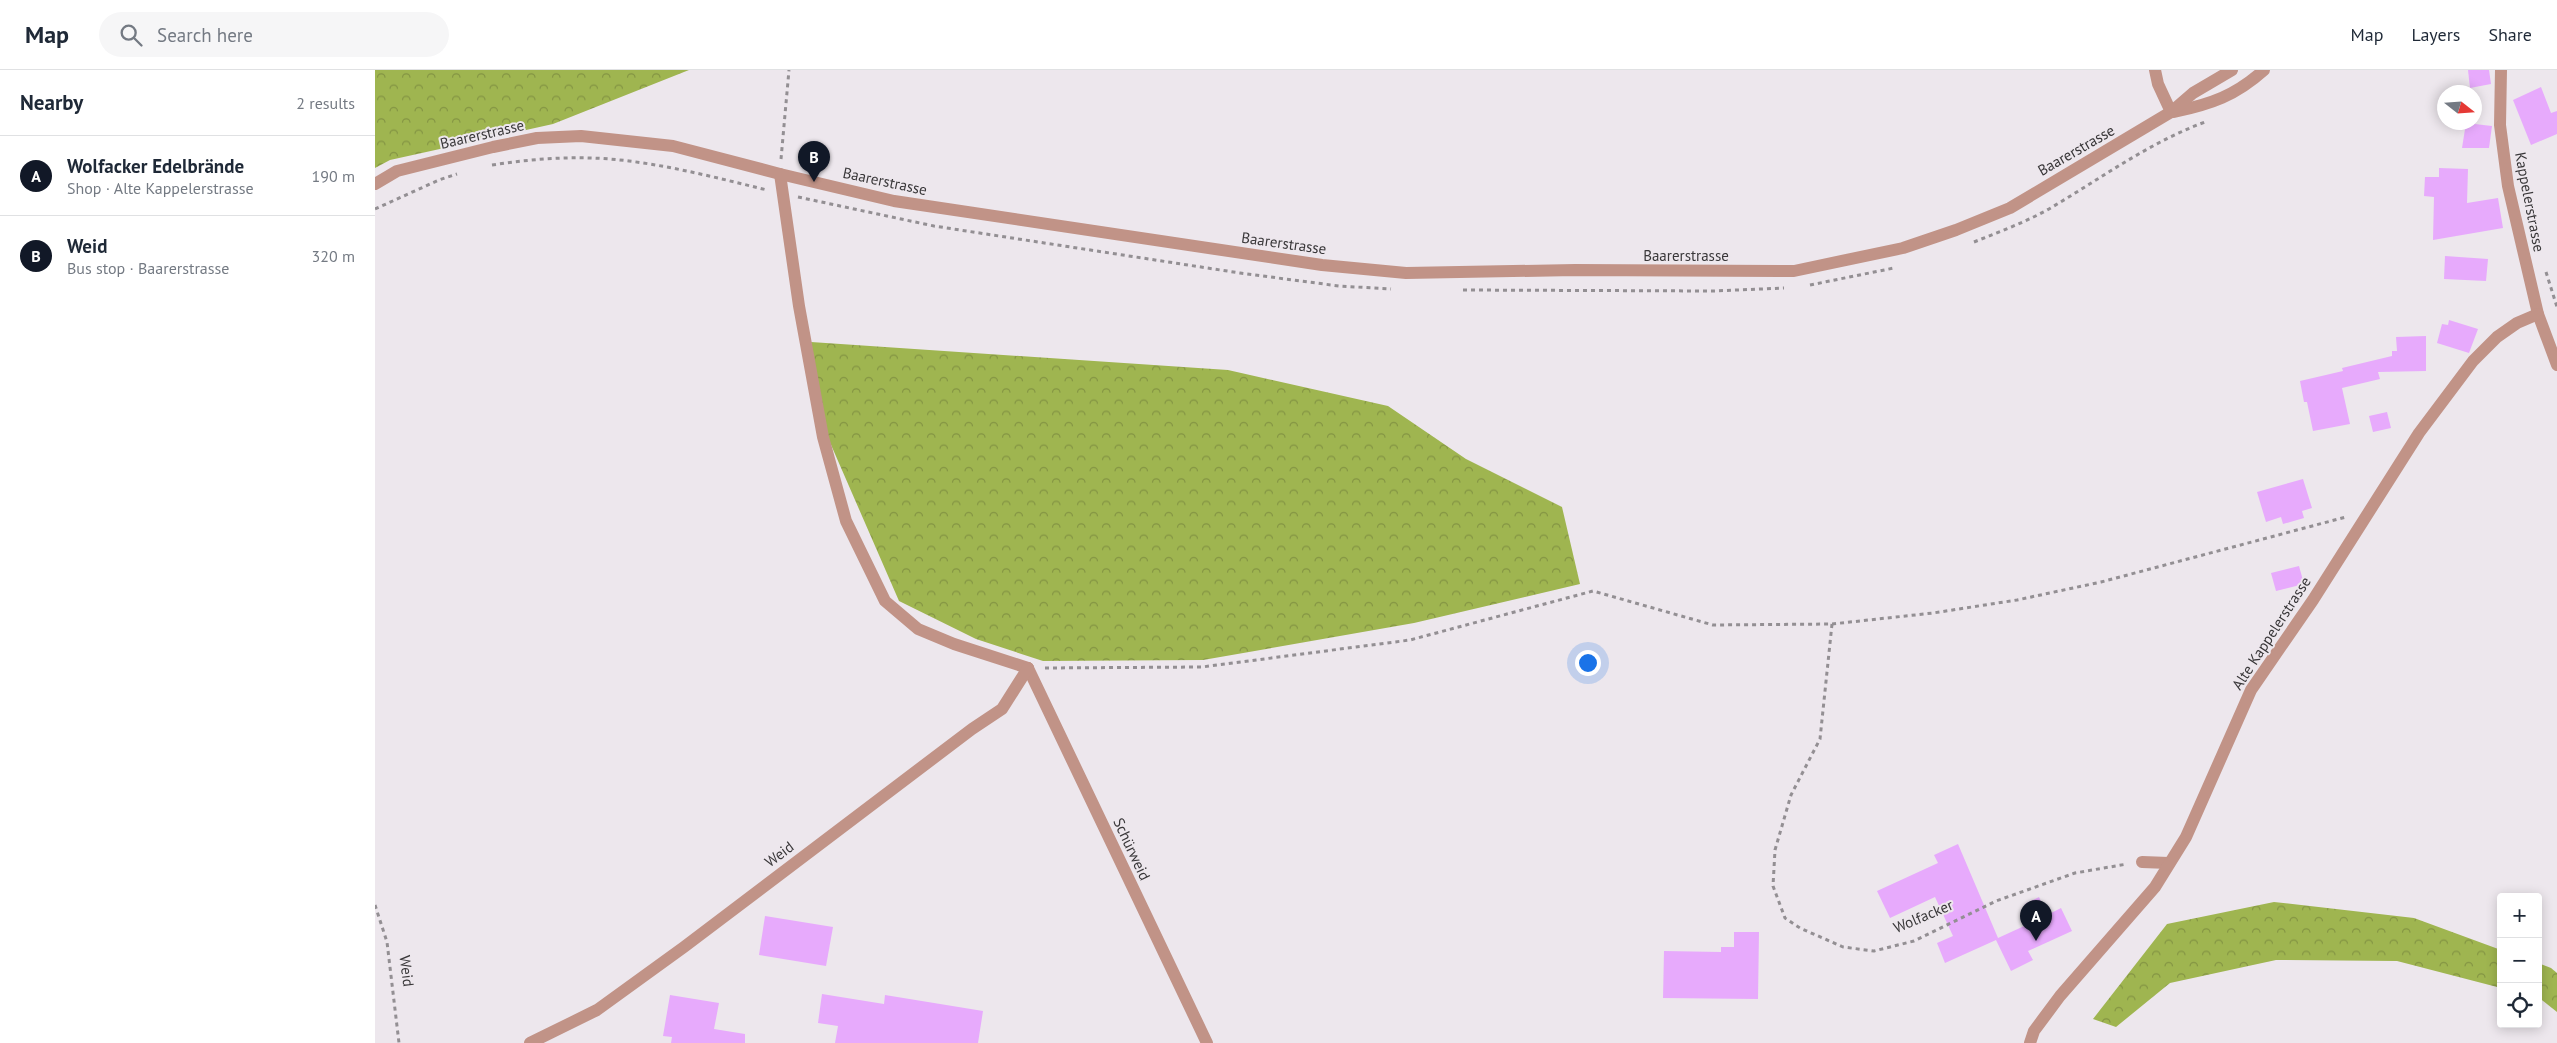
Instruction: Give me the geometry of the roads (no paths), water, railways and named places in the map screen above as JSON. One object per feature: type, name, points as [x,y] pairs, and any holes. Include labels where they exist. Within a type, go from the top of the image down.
[{"type":"street","points":[[2155,70],[2158,84],[2171,112]]},
{"type":"street","name":"Baarerstrasse","points":[[375,184],[397,171],[493,147],[537,138],[581,136],[673,146],[894,201],[1239,254],[1387,272],[1575,270],[1794,271],[1903,248],[1992,216],[2018,203],[2171,112],[2193,93],[2232,70]]},
{"type":"street","name":"Baarerstrasse","points":[[2171,112],[2212,104],[2251,82],[2264,70]]},
{"type":"street","name":"Kappelerstrasse","points":[[2501,70],[2500,125],[2508,186],[2538,314],[2557,365]]},
{"type":"street","points":[[780,174],[799,306],[823,437],[846,521],[885,601],[918,629],[954,644],[1028,668]]},
{"type":"street","name":"Alte Kappelerstrasse","points":[[2029,1043],[2034,1031],[2044,1017],[2155,887],[2186,837],[2251,690],[2313,600],[2419,433],[2473,361],[2497,337],[2517,323],[2538,314]]},
{"type":"street","name":"Weid","points":[[530,1043],[597,1010],[684,947],[972,729],[1002,709],[1028,668]]},
{"type":"street","name":"Schürweid","points":[[1028,668],[1207,1043]]},
{"type":"street","points":[[2142,862],[2169,863]]},
{"type":"place","name":"Weid","points":[[814,182]]},
{"type":"place","name":"Wolfacker Edelbrände","points":[[2036,941]]}]
